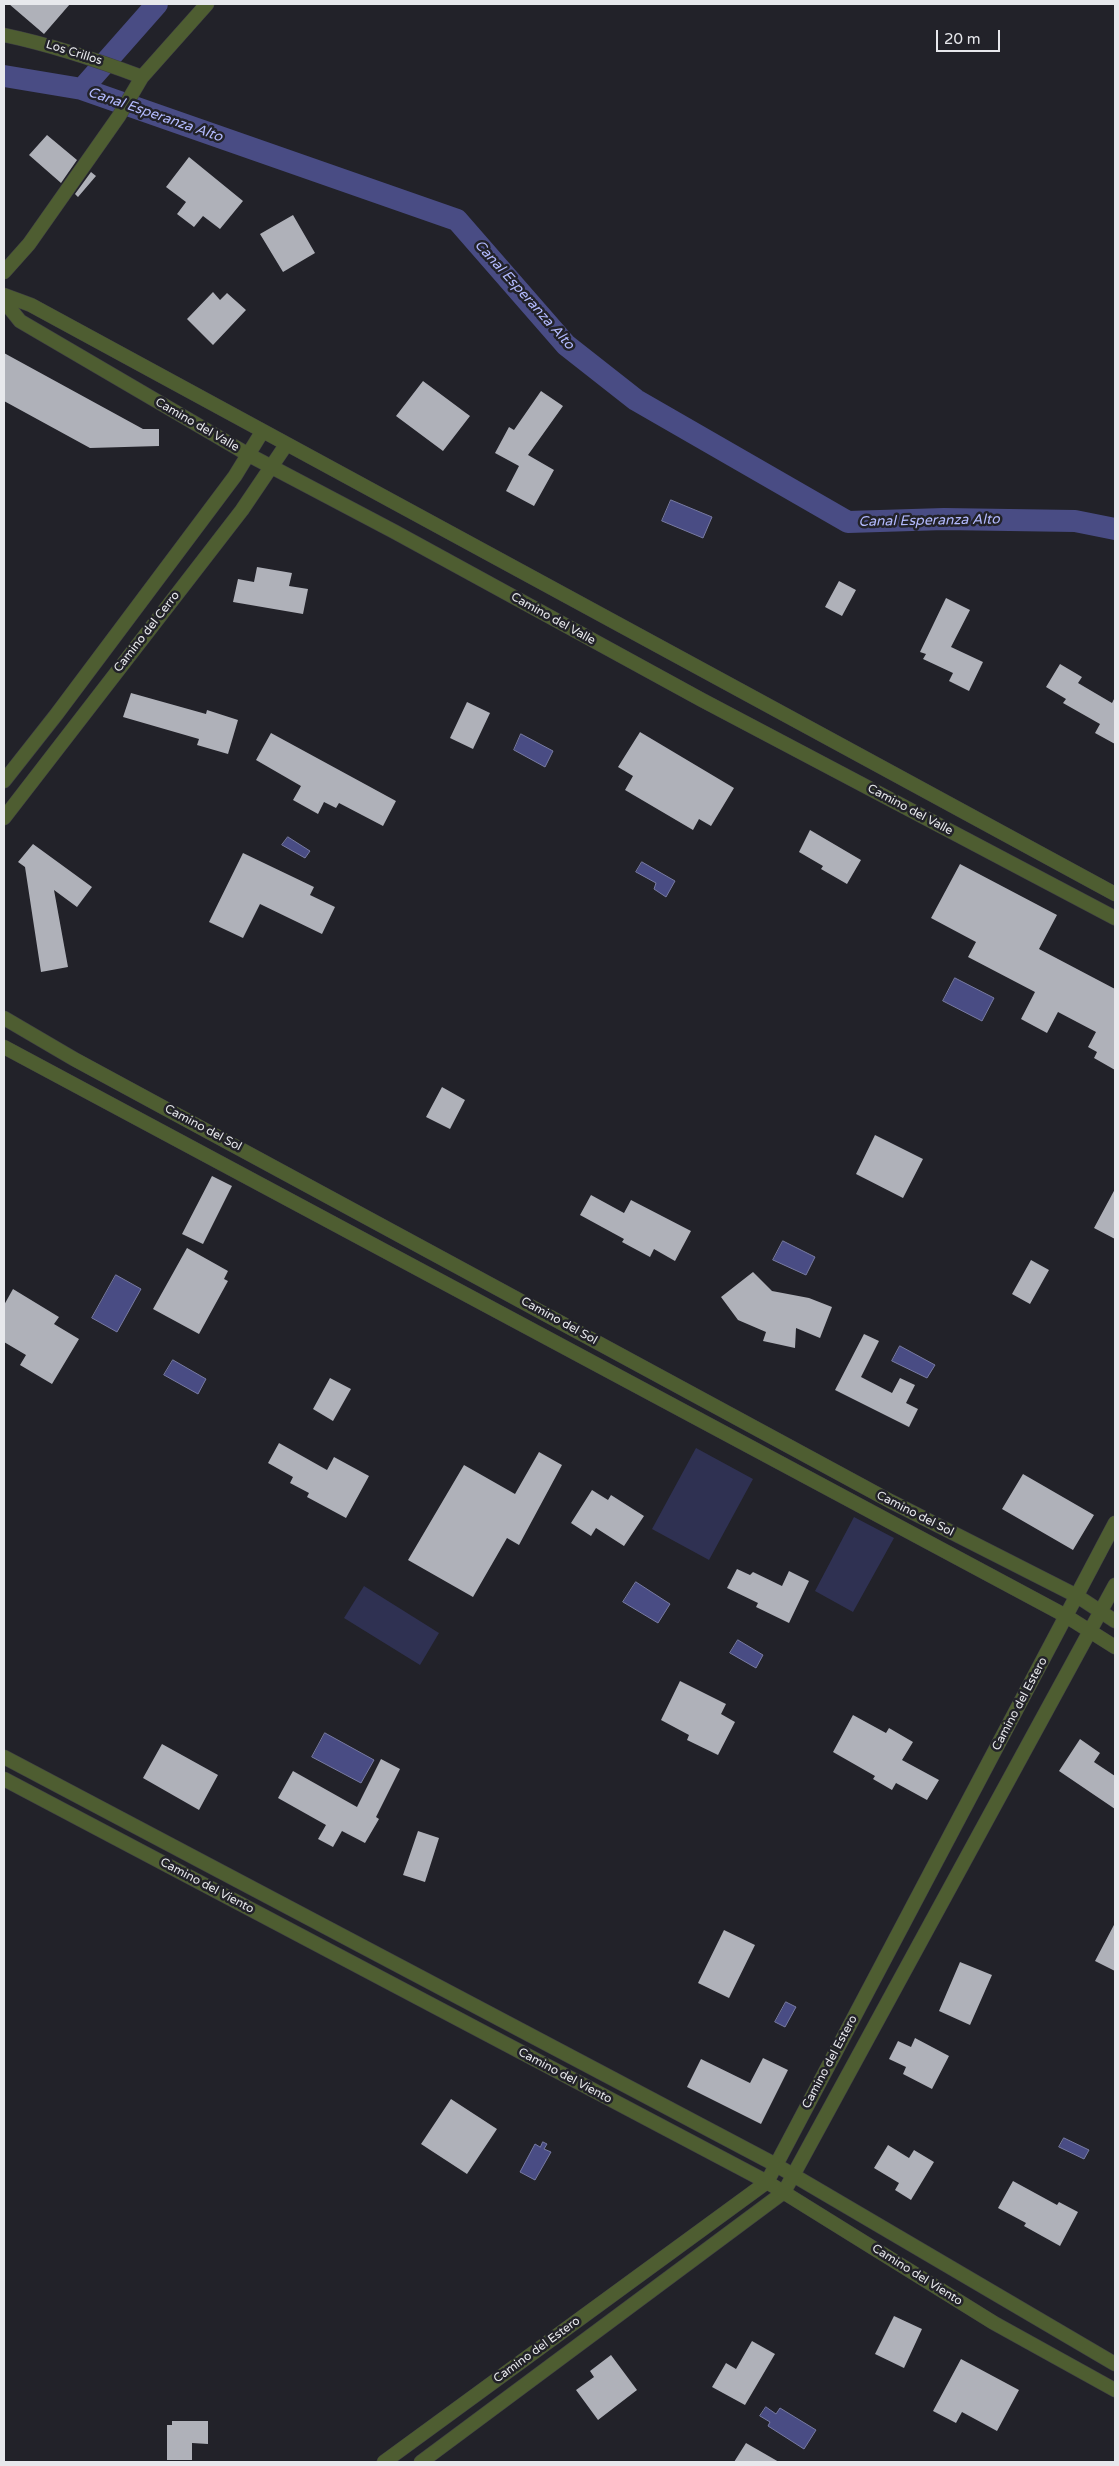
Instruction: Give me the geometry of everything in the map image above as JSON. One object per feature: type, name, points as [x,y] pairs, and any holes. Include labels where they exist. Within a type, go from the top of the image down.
[{"type":"street","points":[[4,272],[29,244],[118,116],[142,77],[207,4]]},
{"type":"street","name":"Los Crillos","points":[[4,35],[93,58],[142,77]]},
{"type":"street","name":"Camino del Valle","points":[[4,295],[31,306],[1115,894]]},
{"type":"street","name":"Camino del Valle","points":[[4,301],[20,321],[248,456],[272,466],[702,700],[1115,918]]},
{"type":"street","name":"Camino del Cerro","points":[[4,781],[56,715],[248,456],[262,432]]},
{"type":"street","name":"Camino del Cerro","points":[[4,818],[242,510],[286,444]]},
{"type":"street","name":"Camino del Sol","points":[[4,1018],[83,1064],[890,1501],[1077,1596],[1115,1621]]},
{"type":"street","name":"Camino del Sol","points":[[4,1047],[1066,1616],[1115,1647]]},
{"type":"street","name":"Camino del Estero","points":[[384,2462],[767,2182],[1115,1523]]},
{"type":"street","name":"Camino del Estero","points":[[421,2462],[784,2192],[1115,1585]]},
{"type":"street","name":"Camino del Viento","points":[[4,1757],[776,2165],[1115,2364]]},
{"type":"street","name":"Camino del Viento","points":[[4,1779],[767,2182],[994,2323],[1115,2390]]},
{"type":"shaded area","points":[[671,500],[712,517],[703,538],[662,521]]},
{"type":"shaded area","points":[[521,734],[553,751],[545,767],[514,750]]},
{"type":"shaded area","points":[[288,837],[310,851],[305,858],[282,845]]},
{"type":"shaded area","points":[[642,862],[675,881],[666,897],[654,889],[656,883],[636,872]]},
{"type":"shaded area","points":[[955,978],[994,998],[982,1021],[943,1001]]},
{"type":"shaded area","points":[[783,1241],[815,1257],[806,1275],[773,1260]]},
{"type":"shaded area","points":[[116,1275],[141,1289],[117,1332],[92,1318]]},
{"type":"shaded area","points":[[900,1346],[935,1365],[927,1378],[892,1361]]},
{"type":"shaded area","points":[[173,1360],[206,1379],[198,1394],[164,1375]]},
{"type":"shaded area","points":[[696,1448],[753,1479],[709,1560],[652,1529]]},
{"type":"shaded area","points":[[854,1517],[894,1538],[853,1612],[815,1591]]},
{"type":"shaded area","points":[[636,1582],[670,1604],[658,1623],[623,1602]]},
{"type":"shaded area","points":[[364,1586],[439,1633],[420,1665],[344,1618]]},
{"type":"shaded area","points":[[738,1640],[763,1655],[756,1668],[730,1653]]},
{"type":"shaded area","points":[[325,1733],[374,1760],[361,1783],[312,1757]]},
{"type":"shaded area","points":[[786,2002],[796,2007],[785,2027],[775,2022]]},
{"type":"shaded area","points":[[1064,2138],[1089,2150],[1084,2159],[1059,2147]]},
{"type":"shaded area","points":[[543,2142],[547,2144],[544,2149],[551,2152],[535,2180],[520,2172],[535,2144],[540,2147]]},
{"type":"shaded area","points":[[766,2407],[776,2414],[780,2408],[816,2430],[804,2449],[768,2426],[770,2422],[760,2416]]},
{"type":"building","points":[[9,4],[70,4],[44,34]]},
{"type":"building","points":[[47,135],[77,160],[61,183],[29,155]]},
{"type":"building","points":[[189,157],[243,201],[220,229],[203,216],[194,227],[177,214],[186,202],[166,187]]},
{"type":"building","points":[[91,172],[96,176],[78,197],[75,194]]},
{"type":"building","points":[[293,215],[315,253],[283,272],[260,234]]},
{"type":"building","points":[[213,292],[220,300],[227,293],[246,310],[213,345],[187,319]]},
{"type":"building","points":[[4,353],[143,429],[159,429],[159,446],[90,448],[4,401]]},
{"type":"building","points":[[423,381],[470,416],[443,451],[396,416]]},
{"type":"building","points":[[541,391],[563,406],[528,455],[554,470],[534,506],[506,491],[519,466],[495,453],[509,427],[514,430]]},
{"type":"building","points":[[257,567],[292,573],[289,586],[308,589],[303,614],[233,602],[238,579],[254,582]]},
{"type":"building","points":[[839,581],[856,590],[842,616],[825,607]]},
{"type":"building","points":[[946,598],[970,610],[951,647],[983,662],[969,691],[949,681],[953,673],[923,659],[926,654],[920,652]]},
{"type":"building","points":[[1060,664],[1082,677],[1078,683],[1112,703],[1115,697],[1115,744],[1095,733],[1100,724],[1063,703],[1066,699],[1046,687]]},
{"type":"building","points":[[131,693],[206,714],[207,710],[238,720],[228,754],[197,745],[199,739],[123,717]]},
{"type":"building","points":[[467,702],[490,713],[473,749],[450,738]]},
{"type":"building","points":[[640,732],[734,788],[711,826],[699,819],[693,830],[625,790],[633,776],[618,767]]},
{"type":"building","points":[[271,733],[396,801],[383,826],[339,803],[336,808],[324,802],[318,814],[293,800],[301,786],[256,760]]},
{"type":"building","points":[[810,830],[861,860],[847,884],[821,869],[823,866],[799,852]]},
{"type":"building","points":[[33,844],[92,887],[77,907],[54,890],[68,967],[41,972],[25,867],[18,862]]},
{"type":"building","points":[[243,853],[314,887],[310,895],[335,907],[322,934],[260,904],[243,938],[209,922]]},
{"type":"building","points":[[960,864],[1057,915],[1039,949],[1115,989],[1115,1070],[1094,1058],[1097,1052],[1088,1047],[1096,1032],[1058,1012],[1047,1033],[1021,1019],[1035,992],[968,957],[976,942],[931,918]]},
{"type":"building","points":[[442,1087],[465,1100],[450,1129],[426,1117]]},
{"type":"building","points":[[875,1135],[923,1159],[903,1198],[856,1174]]},
{"type":"building","points":[[212,1176],[232,1186],[203,1244],[182,1234]]},
{"type":"building","points":[[1115,1189],[1115,1239],[1094,1228]]},
{"type":"building","points":[[591,1195],[624,1213],[631,1200],[691,1231],[675,1261],[654,1249],[650,1257],[622,1242],[624,1239],[580,1215]]},
{"type":"building","points":[[187,1248],[228,1271],[224,1279],[228,1281],[199,1334],[153,1309]]},
{"type":"building","points":[[1031,1260],[1049,1270],[1030,1304],[1012,1294]]},
{"type":"building","points":[[753,1272],[772,1291],[809,1298],[832,1307],[820,1338],[796,1328],[795,1348],[763,1341],[766,1332],[738,1320],[721,1297]]},
{"type":"building","points":[[13,1289],[59,1317],[54,1324],[79,1339],[52,1384],[20,1365],[26,1355],[4,1342],[4,1305]]},
{"type":"building","points":[[864,1334],[879,1341],[861,1377],[892,1393],[900,1378],[915,1385],[906,1403],[918,1409],[909,1427],[835,1390]]},
{"type":"building","points":[[330,1378],[351,1389],[333,1421],[313,1409]]},
{"type":"building","points":[[279,1443],[327,1470],[334,1457],[369,1476],[346,1518],[307,1497],[309,1493],[290,1483],[293,1477],[268,1463]]},
{"type":"building","points":[[539,1452],[562,1465],[519,1545],[507,1538],[473,1597],[408,1560],[464,1465],[515,1494]]},
{"type":"building","points":[[1023,1474],[1094,1515],[1073,1550],[1002,1509]]},
{"type":"building","points":[[592,1490],[608,1500],[611,1495],[644,1516],[624,1546],[596,1528],[591,1536],[571,1523]]},
{"type":"building","points":[[737,1569],[750,1575],[753,1572],[782,1586],[789,1571],[809,1581],[789,1623],[756,1607],[758,1603],[727,1588]]},
{"type":"building","points":[[680,1681],[726,1704],[721,1714],[735,1722],[718,1755],[687,1740],[689,1735],[661,1720]]},
{"type":"building","points":[[853,1715],[886,1733],[889,1728],[913,1742],[902,1760],[939,1780],[927,1800],[896,1783],[892,1790],[873,1779],[875,1776],[833,1752]]},
{"type":"building","points":[[1080,1739],[1100,1753],[1094,1762],[1115,1776],[1115,1809],[1059,1771]]},
{"type":"building","points":[[162,1744],[218,1775],[199,1810],[143,1778]]},
{"type":"building","points":[[381,1759],[400,1769],[376,1817],[379,1819],[365,1843],[342,1831],[333,1847],[318,1839],[326,1825],[278,1798],[293,1771],[357,1807]]},
{"type":"building","points":[[418,1831],[439,1838],[425,1882],[403,1875]]},
{"type":"building","points":[[1115,1923],[1115,1971],[1095,1961]]},
{"type":"building","points":[[724,1930],[755,1945],[729,1998],[698,1983]]},
{"type":"building","points":[[960,1962],[992,1975],[970,2025],[939,2011]]},
{"type":"building","points":[[915,2038],[949,2056],[932,2089],[903,2074],[906,2067],[889,2059],[898,2041],[911,2047]]},
{"type":"building","points":[[763,2058],[788,2070],[761,2124],[687,2087],[701,2059],[750,2083]]},
{"type":"building","points":[[451,2099],[497,2129],[467,2174],[421,2144]]},
{"type":"building","points":[[888,2145],[909,2158],[914,2150],[934,2162],[911,2200],[895,2190],[899,2183],[874,2168]]},
{"type":"building","points":[[1013,2181],[1057,2205],[1059,2202],[1078,2212],[1060,2246],[1024,2226],[1026,2223],[998,2208]]},
{"type":"building","points":[[894,2316],[922,2329],[904,2368],[875,2354]]},
{"type":"building","points":[[752,2341],[775,2354],[745,2405],[712,2387],[726,2363],[736,2369]]},
{"type":"building","points":[[611,2355],[637,2390],[598,2420],[576,2390],[594,2377],[590,2371]]},
{"type":"building","points":[[961,2359],[1019,2390],[997,2431],[962,2412],[956,2423],[933,2411]]},
{"type":"building","points":[[172,2421],[208,2421],[208,2444],[192,2443],[192,2460],[167,2460],[167,2425],[172,2425]]},
{"type":"building","points":[[746,2443],[779,2462],[734,2462]]},
{"type":"waterway","points":[[82,89],[157,4]]},
{"type":"waterway","name":"Canal Esperanza Alto","points":[[4,76],[82,89],[457,220],[566,345],[636,400],[848,522],[944,519],[1075,521],[1115,529]]}]
